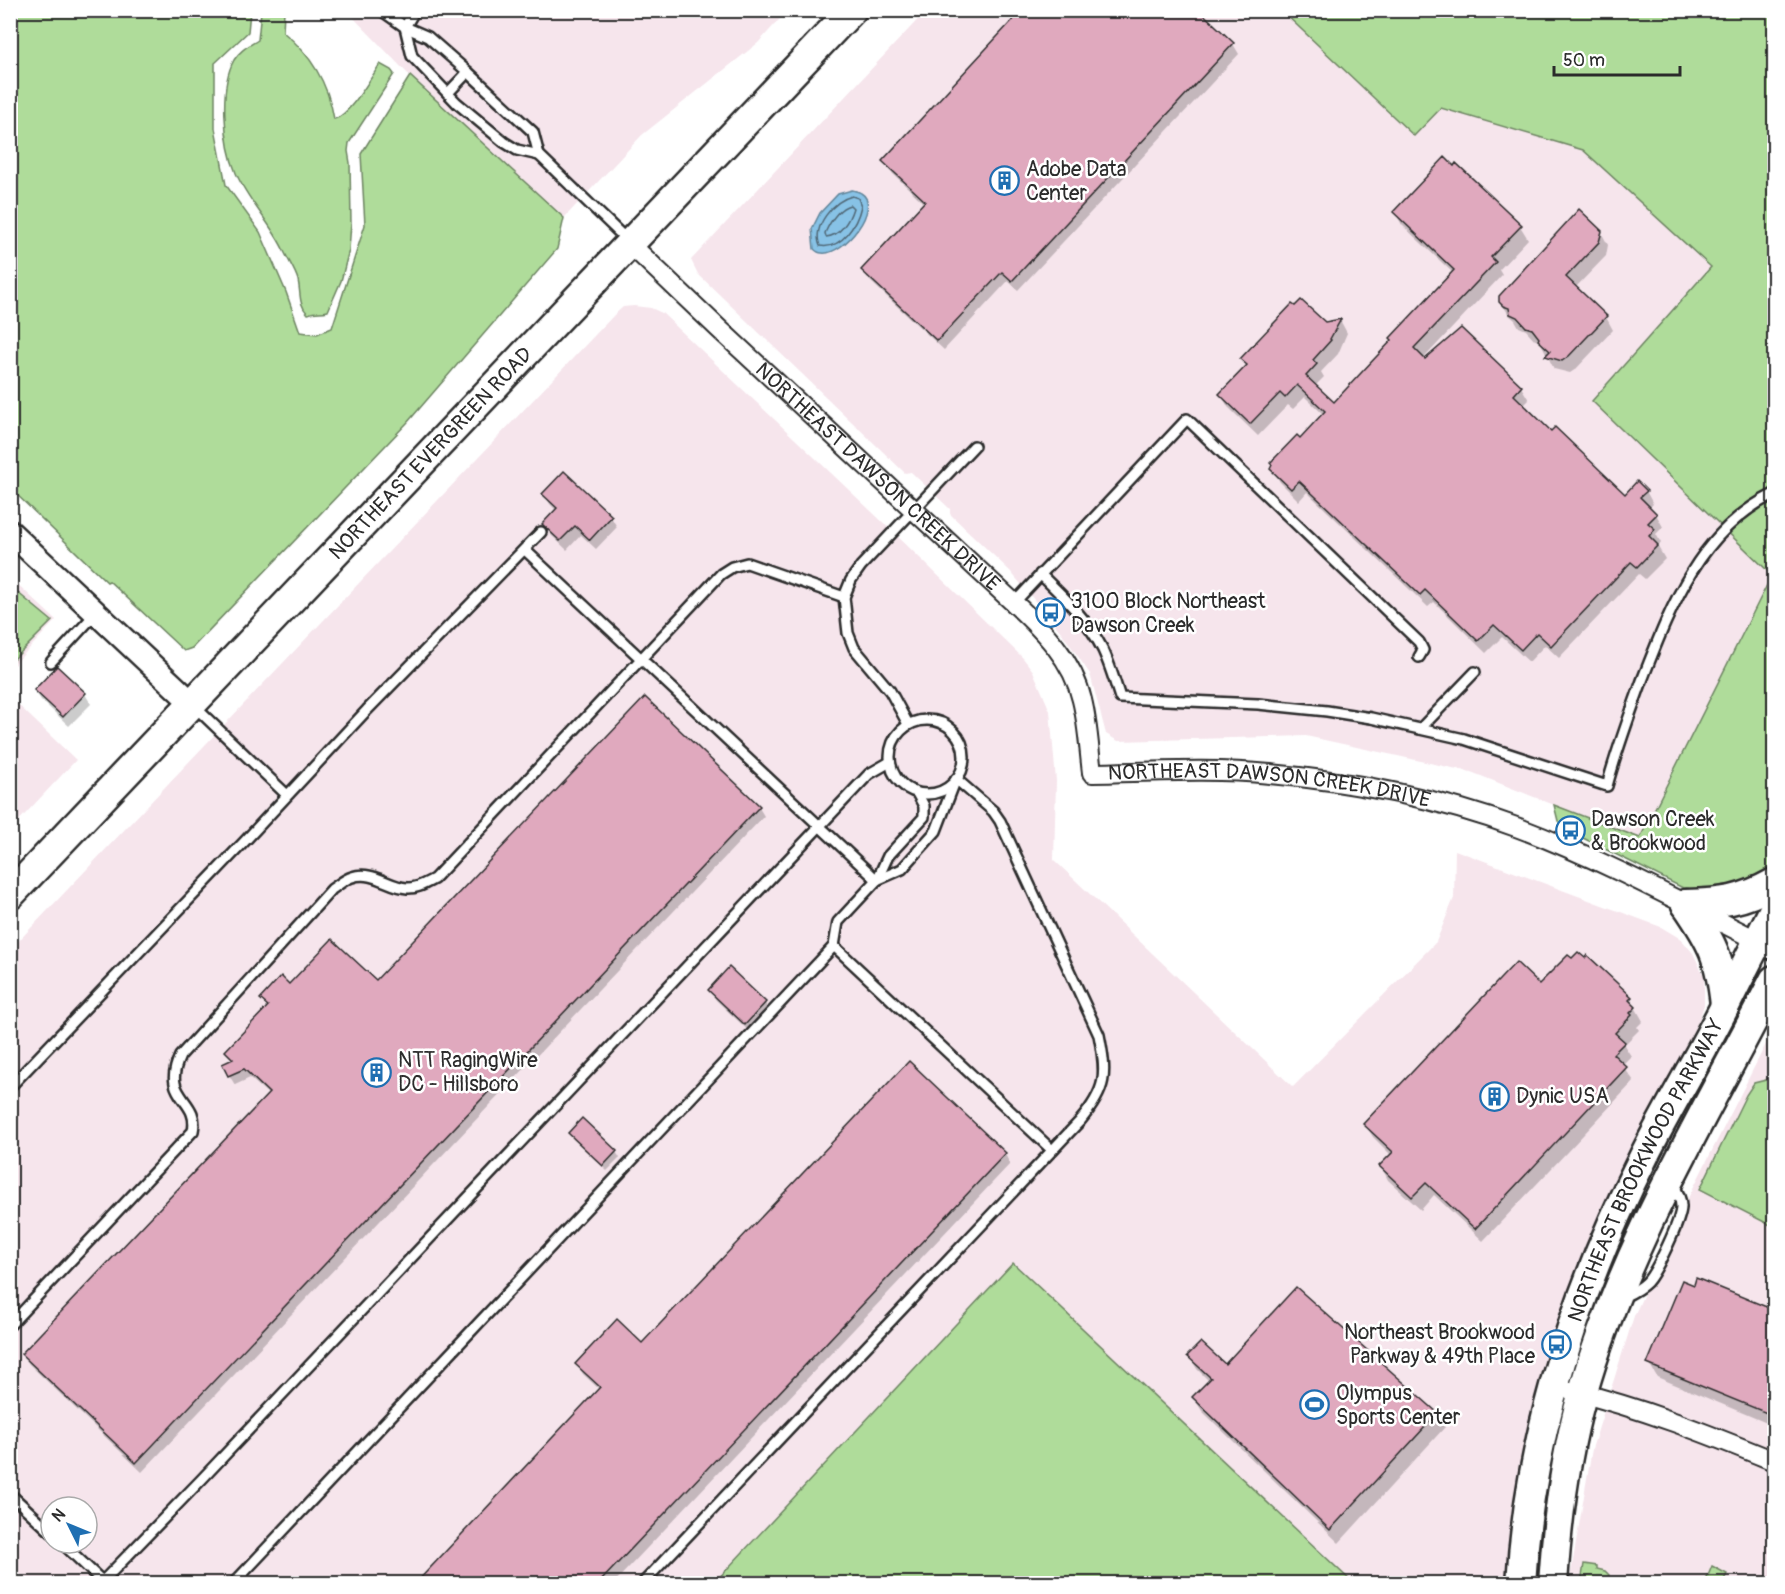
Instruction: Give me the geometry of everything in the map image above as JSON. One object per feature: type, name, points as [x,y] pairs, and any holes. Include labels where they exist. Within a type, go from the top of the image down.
[{"type":"main road","name":"NORTHEAST EVERGREEN ROAD","points":[[10,895],[852,10]]},
{"type":"main road","points":[[1686,904],[1722,903],[1759,892],[1774,884]]},
{"type":"main road","points":[[1686,904],[1709,938],[1718,959],[1725,1005]]},
{"type":"main road","name":"NORTHEAST BROOKWOOD PARKWAY","points":[[1521,1584],[1534,1476],[1553,1386],[1563,1352],[1608,1234],[1645,1154],[1725,1005],[1766,945],[1774,909]]},
{"type":"main road","name":"NORTHEAST BROOKWOOD PARKWAY","points":[[1553,1584],[1560,1503],[1574,1427],[1583,1393],[1615,1300],[1636,1248],[1774,980]]},
{"type":"main road","points":[[1746,1034],[1774,1009]]},
{"type":"street","name":"NORTHEAST DAWSON CREEK DRIVE","points":[[630,244],[1051,640],[1073,677],[1082,698],[1092,773],[1201,771],[1269,774],[1357,786],[1428,801],[1517,827],[1548,839],[1606,864],[1766,945]]},
{"type":"street","points":[[10,532],[193,704]]},
{"type":"street","points":[[1553,1386],[1607,1399],[1707,1434],[1774,1461]]},
{"type":"lane","points":[[381,10],[405,27],[428,37],[533,132],[539,155],[630,244]]},
{"type":"lane","points":[[415,10],[405,27],[412,56],[457,103],[504,142],[517,150],[539,155]]},
{"type":"lane","points":[[448,93],[468,72]]},
{"type":"lane","points":[[1014,603],[1187,419],[1419,642],[1423,650],[1419,657]]},
{"type":"lane","points":[[908,724],[890,691],[854,648],[846,619],[844,597],[851,580],[861,566],[974,447]]},
{"type":"lane","points":[[1041,574],[1077,611],[1092,632],[1103,651],[1120,698],[1296,707],[1371,718],[1464,739],[1607,786],[1617,748],[1679,592],[1726,527],[1740,515],[1774,494]]},
{"type":"lane","points":[[10,1087],[375,701],[541,532]]},
{"type":"lane","points":[[525,550],[877,880]]},
{"type":"lane","points":[[10,1325],[193,1131],[195,1122],[192,1111],[180,1097],[173,1081],[180,1056],[332,889],[349,878],[369,875],[408,888],[424,885],[434,879],[640,658],[721,574],[732,567],[747,563],[844,597]]},
{"type":"lane","points":[[51,662],[96,613]]},
{"type":"lane","points":[[1420,729],[1475,672]]},
{"type":"lane","points":[[193,704],[287,795]]},
{"type":"lane","points":[[877,880],[902,869],[936,831],[963,766],[964,752],[959,738],[950,727],[936,720],[922,719],[908,724],[897,734],[890,747],[890,762],[894,776],[904,787],[917,793],[932,794],[945,789],[956,779]]},
{"type":"lane","points":[[75,1555],[104,1582],[819,826],[869,774],[890,762]]},
{"type":"lane","points":[[642,1584],[1080,1121],[1100,1095],[1104,1061],[1099,1035],[1000,821],[993,811],[956,779]]},
{"type":"lane","points":[[233,1584],[834,946],[838,922],[877,880],[888,856],[924,817],[924,806],[917,793]]},
{"type":"lane","points":[[834,946],[1052,1150]]},
{"type":"lane","points":[[10,1494],[39,1521]]},
{"type":"shaded area","points":[[347,11],[787,11],[758,43],[642,135],[564,218],[410,76]]},
{"type":"shaded area","points":[[926,11],[1537,11],[1441,108],[1583,150],[1711,267],[1592,401],[1772,575],[1640,839],[1471,772],[1306,736],[1118,741],[1106,734],[1090,674],[1061,632],[1010,571],[950,514],[950,509],[911,472],[905,473],[698,274],[691,260]]},
{"type":"shaded area","points":[[634,306],[651,308],[662,313],[1023,658],[1033,671],[1050,711],[1056,781],[1054,860],[1293,1087],[1436,942],[1454,898],[1455,850],[1661,927],[1681,939],[1693,953],[1704,976],[1704,1005],[1699,1020],[1632,1157],[1510,1583],[30,1584],[10,1564],[10,950],[623,307]]},
{"type":"shaded area","points":[[10,577],[56,620],[11,668],[10,668]]},
{"type":"shaded area","points":[[11,698],[76,760],[10,829]]},
{"type":"shaded area","points":[[1774,1028],[1774,1583],[1569,1584],[1592,1449],[1634,1316],[1682,1210]]},
{"type":"green space","points":[[10,11],[250,11],[248,32],[215,63],[215,128],[226,185],[260,232],[286,292],[300,332],[317,334],[332,328],[365,225],[361,154],[410,76],[564,218],[557,249],[407,423],[192,648],[184,651],[109,581],[107,582],[11,489]]},
{"type":"green space","points":[[261,11],[284,11],[283,32],[302,50],[317,71],[328,93],[334,119],[353,104],[380,64],[394,74],[349,143],[351,223],[349,250],[341,281],[328,311],[325,312],[308,314],[305,310],[295,273],[273,231],[241,183],[229,147],[225,100],[229,71],[239,54],[258,40]]},
{"type":"green space","points":[[1282,11],[1774,11],[1774,874],[1714,895],[1683,888],[1573,833],[1558,821],[1554,805],[1640,838],[1772,575],[1592,401],[1711,267],[1583,150],[1441,108],[1414,136]]},
{"type":"green space","points":[[11,587],[52,621],[11,662]]},
{"type":"green space","points":[[1774,1078],[1774,1227],[1700,1189],[1754,1083]]},
{"type":"green space","points":[[1013,1263],[1353,1583],[714,1583]]},
{"type":"green space","points":[[1584,1564],[1597,1566],[1597,1569],[1609,1575],[1606,1583],[1581,1583]]},
{"type":"green space","points":[[1712,1566],[1727,1574],[1722,1583],[1705,1583]]},
{"type":"water","points":[[852,190],[861,193],[867,199],[864,218],[858,229],[840,247],[831,252],[818,252],[814,249],[812,229],[820,213],[838,194]]},
{"type":"building","name":"Adobe Data Center","points":[[1022,10],[1199,10],[1234,43],[1012,281],[1002,272],[937,341],[861,270],[925,201],[882,161]]},
{"type":"building","points":[[1445,157],[1454,166],[1456,163],[1522,225],[1491,257],[1496,262],[1414,348],[1425,359],[1461,328],[1522,386],[1514,395],[1551,431],[1555,427],[1625,494],[1637,481],[1647,491],[1640,497],[1657,514],[1648,523],[1655,529],[1649,536],[1658,545],[1637,567],[1631,562],[1551,646],[1537,633],[1521,650],[1494,625],[1478,641],[1425,590],[1420,595],[1299,481],[1291,489],[1270,469],[1272,465],[1270,463],[1297,435],[1300,438],[1325,411],[1297,385],[1285,398],[1280,393],[1250,424],[1219,394],[1247,365],[1240,359],[1292,304],[1295,306],[1301,300],[1325,322],[1341,319],[1331,340],[1313,360],[1317,364],[1306,376],[1334,402],[1454,270],[1393,212]]},
{"type":"building","points":[[1579,209],[1602,231],[1599,242],[1566,277],[1607,316],[1562,361],[1545,356],[1550,351],[1538,340],[1539,338],[1532,329],[1510,314],[1509,308],[1499,302],[1499,296]]},
{"type":"building","points":[[564,471],[612,516],[590,540],[575,526],[560,541],[542,524],[557,508],[542,494]]},
{"type":"building","points":[[57,666],[86,693],[63,717],[34,690]]},
{"type":"building","name":"NTT RagingWire DC - Hillsboro","points":[[645,697],[760,806],[136,1463],[21,1354],[269,1093],[244,1069],[228,1076],[222,1064],[233,1059],[225,1051],[268,1006],[260,999],[281,976],[289,984],[332,939],[376,980]]},
{"type":"building","name":"Dynic USA","points":[[1578,952],[1585,958],[1587,955],[1632,997],[1629,1000],[1636,1007],[1630,1013],[1632,1015],[1615,1033],[1625,1042],[1613,1054],[1627,1067],[1475,1229],[1426,1183],[1412,1197],[1379,1166],[1393,1152],[1363,1124],[1516,962],[1539,984],[1568,955],[1572,958]]},
{"type":"building","points":[[729,967],[766,1002],[745,1025],[708,990]]},
{"type":"building","points":[[909,1061],[1006,1153],[598,1584],[415,1584],[600,1387],[575,1364],[617,1319],[642,1343]]},
{"type":"building","points":[[582,1118],[617,1151],[603,1166],[568,1133]]},
{"type":"building","points":[[1696,1278],[1774,1310],[1774,1416],[1647,1364],[1682,1280],[1694,1285]]},
{"type":"building","name":"Olympus Sports Center","points":[[1296,1287],[1438,1413],[1330,1530],[1192,1397],[1211,1378],[1187,1356],[1201,1342],[1225,1364]]},
{"type":"place","name":"Adobe Data Center","points":[[1005,181]]},
{"type":"place","name":"3100 Block Northeast Dawson Creek","points":[[1050,613]]},
{"type":"place","name":"Dawson Creek & Brookwood","points":[[1570,831]]},
{"type":"place","name":"NTT RagingWire DC - Hillsboro","points":[[377,1072]]},
{"type":"place","name":"Dynic USA","points":[[1495,1096]]},
{"type":"place","name":"Northeast Brookwood Parkway & 49th Place","points":[[1556,1344]]},
{"type":"place","name":"Olympus Sports Center","points":[[1315,1405]]}]
